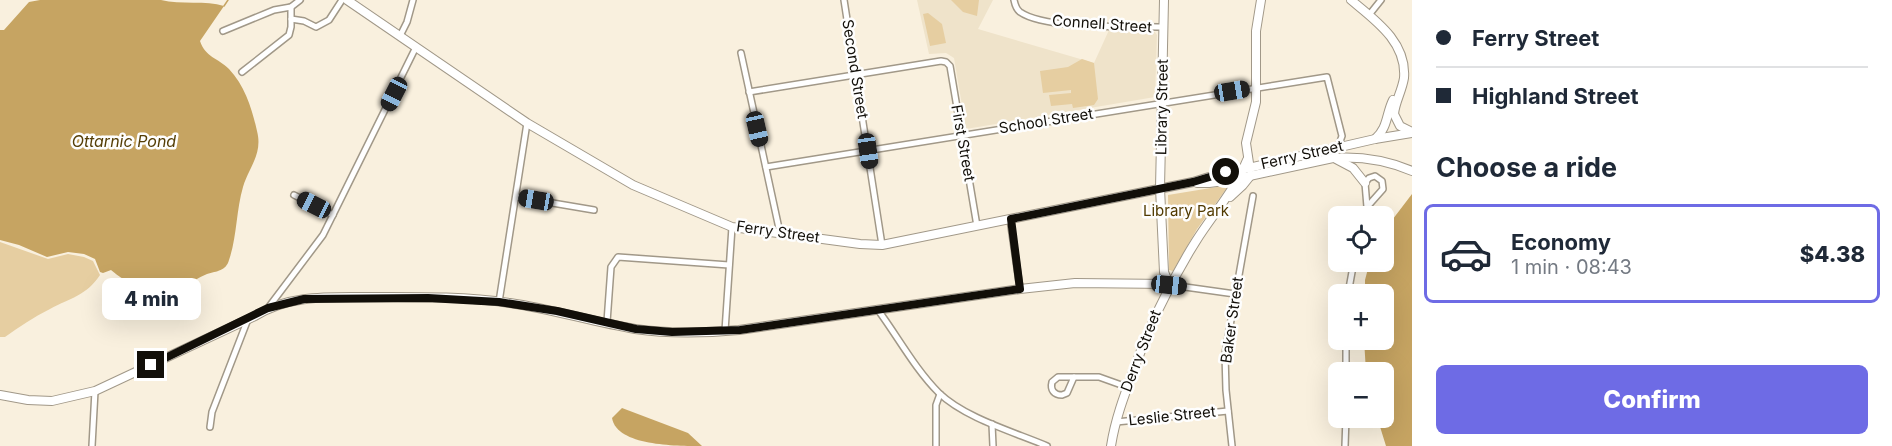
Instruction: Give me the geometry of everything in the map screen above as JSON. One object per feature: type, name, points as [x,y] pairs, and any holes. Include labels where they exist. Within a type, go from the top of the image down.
[{"type":"main road","name":"Ferry Street","points":[[347,0],[527,123],[633,185],[732,227],[860,244],[882,245],[977,226],[1193,182],[1351,144],[1412,133]]},
{"type":"main road","points":[[1248,168],[1246,143],[1256,102],[1256,31],[1261,0]]},
{"type":"main road","name":"Ferry Street","points":[[1193,182],[1209,183],[1240,178],[1248,168],[1333,158],[1363,157],[1382,160],[1412,171]]},
{"type":"main road","points":[[1333,158],[1353,168],[1365,183]]},
{"type":"main road","name":"Derry Street","points":[[1224,201],[1243,186],[1248,168]]},
{"type":"main road","name":"Derry Street","points":[[1111,446],[1127,387],[1169,285],[1240,178]]},
{"type":"street","points":[[223,31],[274,10],[291,7],[300,0]]},
{"type":"street","points":[[291,20],[304,21],[316,27],[329,20],[342,0]]},
{"type":"street","points":[[400,36],[407,22],[413,0]]},
{"type":"street","name":"Second Street","points":[[844,0],[882,245]]},
{"type":"street","name":"Connell Street","points":[[1014,0],[1015,6],[1022,13],[1058,24],[1163,27]]},
{"type":"street","name":"Library Street","points":[[1164,0],[1160,188],[1164,272],[1169,285]]},
{"type":"street","points":[[1351,0],[1388,32],[1395,43],[1404,78],[1394,111],[1395,119],[1400,126],[1412,133]]},
{"type":"street","points":[[1369,15],[1381,0]]},
{"type":"street","points":[[242,72],[289,35],[291,7]]},
{"type":"street","points":[[268,308],[323,235],[416,47]]},
{"type":"street","points":[[741,53],[780,233]]},
{"type":"street","name":"First Street","points":[[855,73],[941,61],[950,66],[977,226]]},
{"type":"street","points":[[749,92],[855,73]]},
{"type":"street","name":"School Street","points":[[766,167],[1327,77],[1341,135]]},
{"type":"street","points":[[1376,139],[1384,130],[1388,110],[1401,89]]},
{"type":"street","points":[[499,302],[527,123]]},
{"type":"street","points":[[1338,147],[1341,135],[1351,144]]},
{"type":"street","points":[[1367,206],[1365,183],[1369,178],[1375,176],[1380,178],[1383,184],[1381,192],[1368,206]]},
{"type":"street","points":[[294,195],[333,215]]},
{"type":"street","name":"Baker Street","points":[[1232,446],[1225,354],[1253,196]]},
{"type":"street","points":[[517,197],[594,210]]},
{"type":"street","points":[[1011,219],[1020,289]]},
{"type":"street","points":[[725,331],[732,227]]},
{"type":"street","points":[[608,322],[611,267],[618,257],[729,265]]},
{"type":"street","points":[[0,395],[40,401],[64,399],[95,391],[268,308],[297,300],[343,297],[499,302],[654,330],[725,331],[1075,283],[1169,285],[1235,294]]},
{"type":"street","points":[[878,310],[922,373],[940,394],[992,424],[1047,446]]},
{"type":"street","points":[[210,427],[212,412],[248,319]]},
{"type":"street","points":[[1074,377],[1065,394],[1058,395],[1053,391],[1051,385],[1056,378],[1074,377],[1099,377],[1127,387]]},
{"type":"street","points":[[92,446],[95,391]]},
{"type":"street","points":[[936,446],[936,405],[940,394]]},
{"type":"street","name":"Leslie Street","points":[[1116,422],[1228,411]]},
{"type":"street","points":[[992,424],[993,446]]},
{"type":"street","points":[[1346,428],[1346,446]]},
{"type":"shaded area","points":[[917,0],[993,0],[978,29],[1094,63],[1109,30],[1155,32],[1157,35],[1155,97],[966,129],[954,58],[946,53],[929,54]]},
{"type":"green space","points":[[951,0],[979,0],[977,16],[963,12]]},
{"type":"green space","points":[[928,13],[942,24],[946,43],[930,46],[923,14]]},
{"type":"green space","points":[[1082,59],[1094,63],[1098,99],[1094,105],[1073,108],[1072,104],[1051,106],[1049,95],[1071,93],[1071,90],[1043,93],[1040,71],[1068,67]]},
{"type":"green space","name":"Library Park","points":[[1229,185],[1197,229],[1173,271],[1169,270],[1168,195]]},
{"type":"green space","points":[[0,242],[48,259],[68,254],[84,257],[93,261],[100,275],[89,288],[77,296],[38,315],[5,337],[0,337]]},
{"type":"water","name":"Ottarnic Pond","points":[[40,0],[161,0],[224,6],[200,41],[205,51],[229,69],[244,90],[255,123],[258,147],[241,196],[232,251],[228,264],[223,268],[183,286],[154,291],[136,286],[111,270],[100,272],[95,259],[84,254],[68,252],[47,257],[0,240],[0,30],[4,30],[29,2]]},
{"type":"water","points":[[1412,194],[1412,446],[1386,446],[1380,428],[1394,428],[1394,362],[1365,362],[1365,350],[1394,350],[1394,284],[1365,284],[1365,280],[1367,272],[1394,272],[1394,218]]},
{"type":"water","points":[[622,408],[688,433],[702,446],[663,445],[624,434],[616,427],[612,418]]},
{"type":"waterway","points":[[224,6],[228,0]]},
{"type":"route","points":[[151,365],[268,308],[304,299],[428,298],[499,302],[557,311],[636,329],[714,332],[1020,289],[1011,219],[1193,182],[1226,172]]}]
